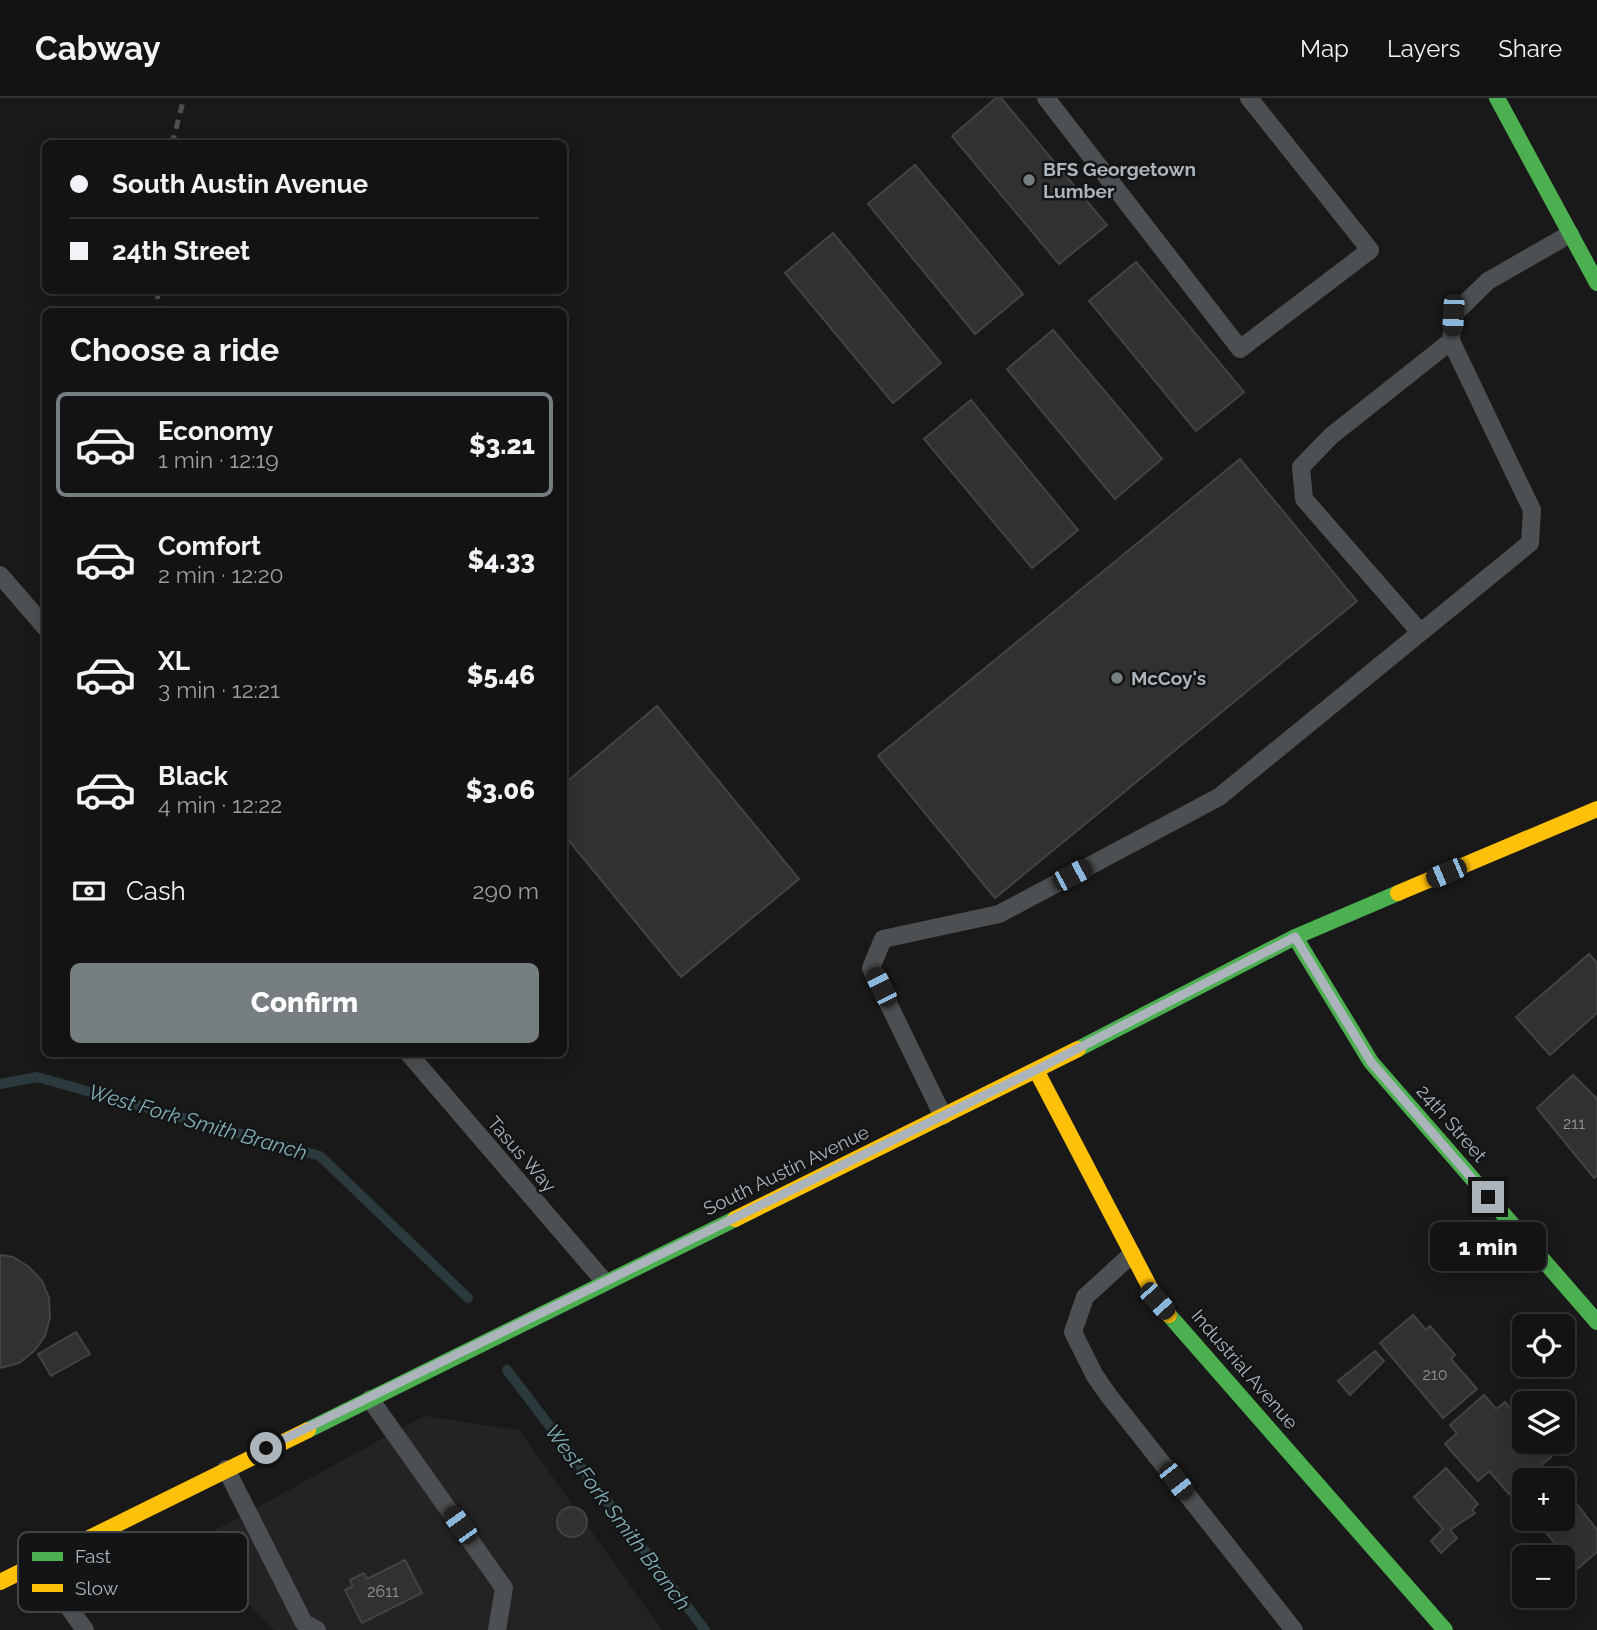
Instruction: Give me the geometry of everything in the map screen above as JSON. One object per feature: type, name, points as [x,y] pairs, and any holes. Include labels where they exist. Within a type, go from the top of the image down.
[{"type":"main road","points":[[1497,98],[1597,284]]},
{"type":"main road","name":"South Austin Avenue","points":[[99,1532],[1036,1070],[1295,937],[1597,809]]},
{"type":"main road","name":"24th Street","points":[[1295,937],[1371,1062],[1597,1322]]},
{"type":"main road","name":"Industrial Avenue","points":[[1036,1070],[1157,1301],[1445,1630]]},
{"type":"main road","name":"South Austin Avenue","points":[[0,1581],[18,1572]]},
{"type":"lane","points":[[1046,98],[1240,349],[1370,250],[1249,98]]},
{"type":"lane","points":[[943,1116],[871,968],[883,939],[999,914],[1219,797],[1530,543],[1532,510],[1451,341],[1453,315],[1488,281],[1570,234]]},
{"type":"lane","points":[[1420,632],[1304,499],[1301,467],[1331,436],[1451,341]]},
{"type":"lane","points":[[0,575],[42,623]]},
{"type":"lane","name":"Tasus Way","points":[[412,1057],[604,1281]]},
{"type":"lane","points":[[1132,1254],[1085,1297],[1073,1332],[1095,1376],[1109,1395],[1294,1630]]},
{"type":"lane","points":[[370,1399],[504,1588],[496,1630]]},
{"type":"lane","points":[[226,1469],[304,1623],[317,1630]]},
{"type":"lane","points":[[72,1612],[85,1630]]},
{"type":"shaded area","points":[[424,1416],[519,1430],[662,1630],[274,1630],[248,1604],[248,1532],[212,1532]]},
{"type":"building","name":"BFS Georgetown Lumber","points":[[996,98],[1001,98],[1107,225],[1059,264],[952,136]]},
{"type":"building","points":[[915,165],[1023,294],[975,334],[868,204]]},
{"type":"building","points":[[833,233],[941,363],[893,403],[785,273]]},
{"type":"building","points":[[1136,262],[1244,392],[1196,431],[1089,301]]},
{"type":"building","points":[[1053,330],[1162,459],[1115,499],[1007,369]]},
{"type":"building","points":[[971,400],[1078,530],[1032,568],[924,439]]},
{"type":"building","name":"McCoy's","points":[[1240,459],[1357,601],[995,898],[878,756]]},
{"type":"building","points":[[657,706],[799,879],[681,977],[567,839],[567,781]]},
{"type":"building","points":[[1589,954],[1597,963],[1597,1013],[1550,1055],[1516,1017]]},
{"type":"building","points":[[1573,1075],[1597,1099],[1597,1176],[1594,1178],[1537,1108]]},
{"type":"building","points":[[0,1255],[13,1257],[29,1267],[42,1281],[49,1298],[50,1318],[45,1336],[34,1351],[19,1363],[0,1368]]},
{"type":"building","points":[[1413,1315],[1426,1330],[1430,1326],[1455,1355],[1451,1359],[1477,1389],[1443,1418],[1380,1343]]},
{"type":"building","points":[[76,1332],[90,1354],[51,1376],[38,1354]]},
{"type":"building","points":[[1375,1351],[1384,1361],[1350,1395],[1338,1381]]},
{"type":"building","points":[[1484,1395],[1496,1409],[1505,1402],[1512,1410],[1512,1454],[1552,1456],[1538,1468],[1512,1468],[1512,1491],[1509,1494],[1489,1471],[1478,1481],[1445,1444],[1457,1433],[1450,1425]]},
{"type":"building","points":[[1446,1468],[1478,1504],[1472,1510],[1475,1513],[1450,1530],[1457,1538],[1441,1553],[1431,1541],[1443,1529],[1414,1497]]},
{"type":"building","points":[[1575,1502],[1597,1530],[1597,1552],[1577,1569],[1575,1545],[1557,1545],[1545,1531],[1575,1531]]},
{"type":"building","points":[[572,1507],[578,1508],[586,1516],[586,1528],[578,1536],[572,1537],[566,1536],[558,1528],[557,1522],[558,1516],[566,1508]]},
{"type":"building","points":[[405,1560],[422,1593],[362,1623],[345,1590],[353,1586],[350,1580],[364,1573],[367,1579]]},
{"type":"waterway","name":"West Fork Smith Branch","points":[[0,1084],[37,1077],[320,1156],[468,1298]]},
{"type":"waterway","name":"West Fork Smith Branch","points":[[507,1370],[705,1630]]},
{"type":"railway","points":[[173,140],[184,98]]},
{"type":"railway","points":[[157,294],[159,308]]},
{"type":"traffic: fast","points":[[1497,98],[1597,283]]},
{"type":"traffic: fast","points":[[1078,1049],[1295,937],[1398,893]]},
{"type":"traffic: fast","points":[[1295,937],[1371,1062],[1597,1322]]},
{"type":"traffic: fast","points":[[308,1430],[735,1219]]},
{"type":"traffic: fast","points":[[1169,1315],[1445,1630]]},
{"type":"traffic: slow","points":[[1398,893],[1597,809]]},
{"type":"traffic: slow","points":[[735,1219],[1078,1049]]},
{"type":"traffic: slow","points":[[1036,1070],[1157,1301],[1169,1315]]},
{"type":"traffic: slow","points":[[101,1532],[308,1430]]},
{"type":"traffic: slow","points":[[0,1582],[18,1573]]},
{"type":"place","name":"BFS Georgetown Lumber","points":[[1029,180]]},
{"type":"place","name":"McCoy's","points":[[1117,678]]},
{"type":"route","points":[[266,1448],[1036,1070],[1295,937],[1371,1062],[1488,1197]]}]
